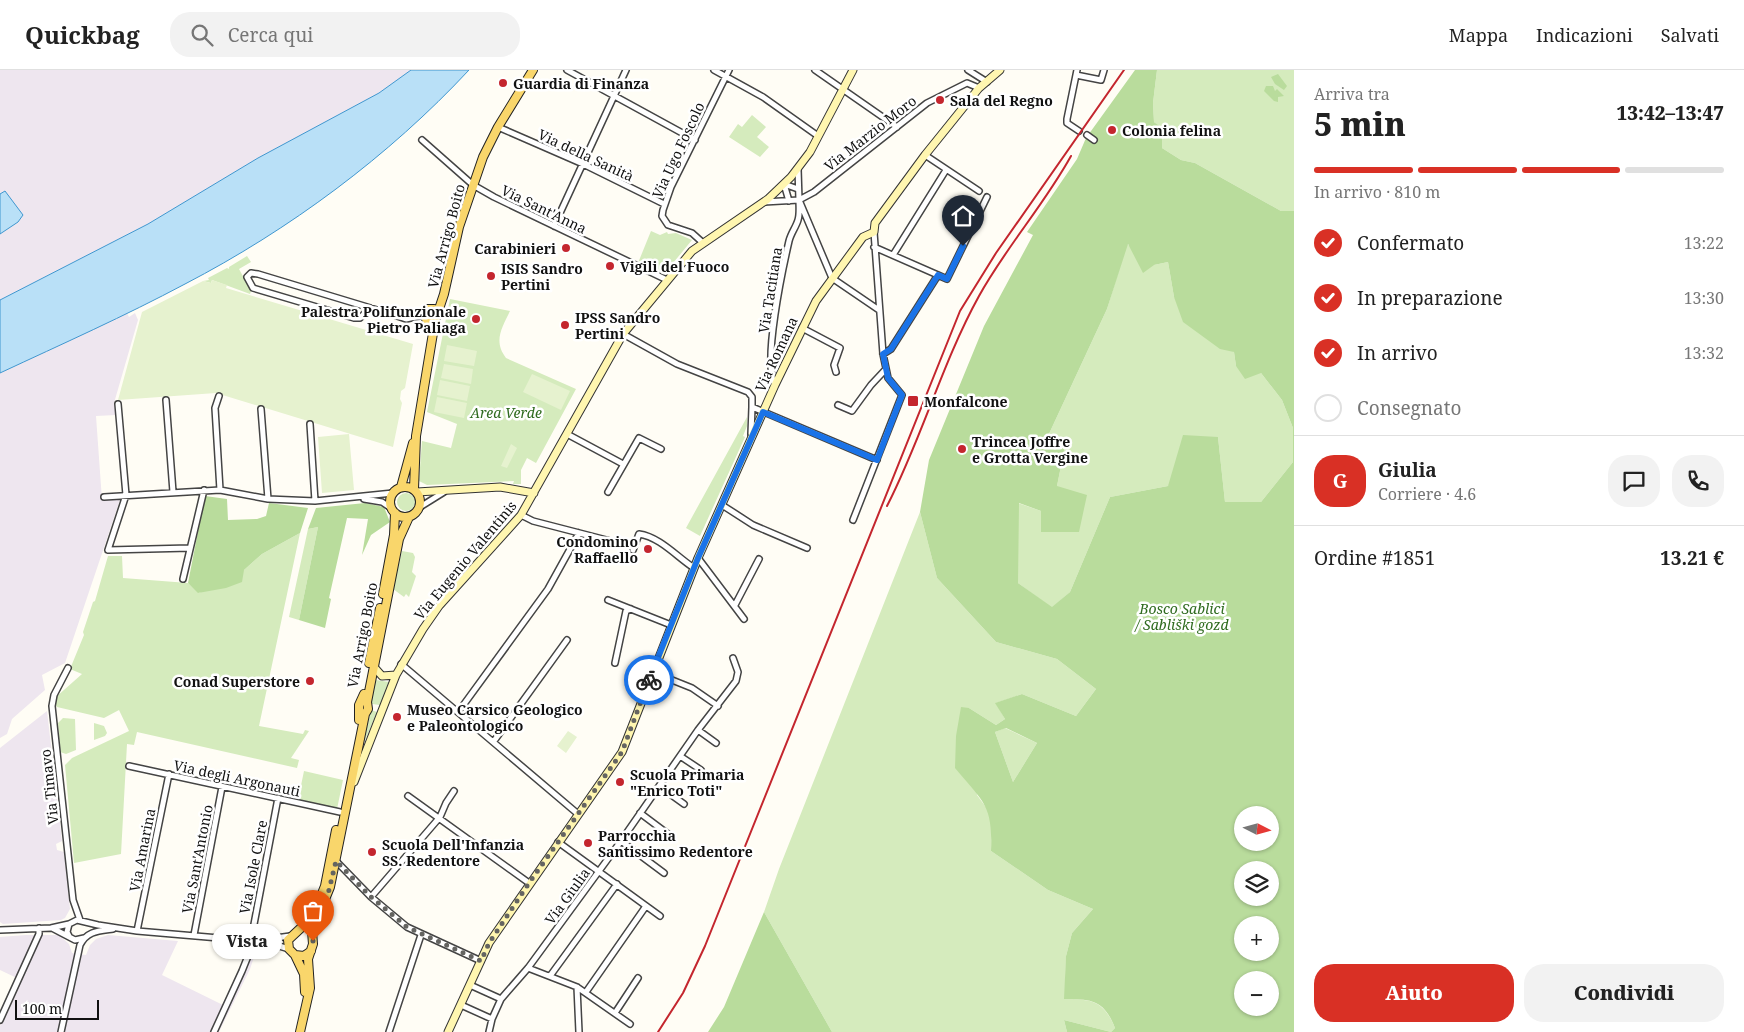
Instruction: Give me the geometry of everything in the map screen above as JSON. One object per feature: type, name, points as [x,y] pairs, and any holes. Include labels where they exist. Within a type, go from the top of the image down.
[{"type":"main road","name":"Via Arrigo Boito","points":[[345,796],[374,667],[399,539],[409,517],[420,507],[421,501],[416,490],[416,436],[431,318],[440,303],[446,286],[459,227],[472,184],[498,127],[534,70]]},
{"type":"main road","name":"Via Arrigo Boito","points":[[401,487],[416,436]]},
{"type":"main road","points":[[393,493],[401,487],[416,490]]},
{"type":"main road","name":"Via Arrigo Boito","points":[[365,707],[392,547],[393,510],[390,500],[393,493]]},
{"type":"main road","points":[[393,510],[400,516],[409,517]]},
{"type":"main road","name":"Via Eugenio Valentinis","points":[[294,934],[318,906],[323,893],[345,796]]},
{"type":"main road","name":"Via Eugenio Valentinis","points":[[312,938],[314,922],[328,894],[336,861],[345,796]]},
{"type":"main road","points":[[300,1032],[310,988],[308,959],[313,944],[312,938],[307,933],[294,934],[289,949],[295,955],[304,979],[305,1006]]},
{"type":"main road","points":[[295,955],[304,956],[311,951]]},
{"type":"street","points":[[567,70],[695,140]]},
{"type":"street","points":[[554,226],[626,70]]},
{"type":"street","points":[[714,70],[763,98],[818,136]]},
{"type":"street","name":"Via Ugo Foscolo","points":[[702,242],[692,233],[668,225],[662,216],[664,204],[729,70]]},
{"type":"street","points":[[815,70],[897,127]]},
{"type":"street","name":"Via Eugenio Valentinis","points":[[345,796],[396,675],[423,629],[440,606],[522,515],[623,334],[667,280],[702,242],[763,202],[798,169],[853,70]]},
{"type":"street","points":[[968,70],[987,82]]},
{"type":"street","points":[[853,520],[902,395],[888,378],[883,354],[874,247],[875,223],[925,155],[979,88],[1000,70]]},
{"type":"street","points":[[1079,131],[1067,123],[1077,72],[1101,80],[1104,70]]},
{"type":"street","name":"Via Marzio Moro","points":[[763,202],[799,200],[814,192],[927,103],[967,83],[973,74]]},
{"type":"street","points":[[967,83],[979,88]]},
{"type":"street","name":"Via della Sanità","points":[[498,127],[583,164],[664,204]]},
{"type":"street","points":[[1087,136],[1094,140]]},
{"type":"street","name":"Via Sant'Anna","points":[[422,140],[472,184],[667,280]]},
{"type":"street","points":[[925,155],[979,191]]},
{"type":"street","points":[[798,169],[799,200],[832,278],[879,310]]},
{"type":"street","points":[[893,255],[946,170]]},
{"type":"street","points":[[784,184],[798,189]]},
{"type":"street","points":[[784,184],[788,201]]},
{"type":"street","points":[[874,247],[947,279],[987,197]]},
{"type":"street","name":"Via Tacitiana","points":[[775,385],[771,379],[771,362],[776,313],[789,242],[799,216],[799,200]]},
{"type":"street","name":"Via Romana","points":[[448,1032],[489,943],[622,752],[698,558],[802,328],[816,301],[832,278],[863,237],[874,232]]},
{"type":"street","points":[[370,308],[360,318],[354,318],[253,288],[247,276],[251,273],[258,274],[370,308],[406,319],[431,318]]},
{"type":"street","points":[[883,354],[891,349],[938,275]]},
{"type":"street","points":[[802,328],[840,348],[834,365],[836,372]]},
{"type":"street","points":[[623,334],[677,364],[748,392],[752,398],[749,444]]},
{"type":"street","points":[[838,405],[852,411],[886,369]]},
{"type":"street","points":[[219,396],[215,408],[220,490]]},
{"type":"street","points":[[166,400],[173,492]]},
{"type":"street","points":[[118,404],[126,495],[108,550],[190,548]]},
{"type":"street","points":[[752,407],[877,460]]},
{"type":"street","points":[[261,409],[268,499]]},
{"type":"street","points":[[310,424],[315,502]]},
{"type":"street","points":[[567,434],[624,464]]},
{"type":"street","points":[[608,492],[639,438],[661,449]]},
{"type":"street","points":[[416,490],[500,487],[534,493]]},
{"type":"street","points":[[184,579],[204,490]]},
{"type":"street","points":[[104,497],[220,490],[268,499],[315,502],[393,493]]},
{"type":"street","points":[[420,507],[448,490]]},
{"type":"street","points":[[361,498],[382,502],[393,510]]},
{"type":"street","points":[[722,505],[753,525],[807,548]]},
{"type":"street","points":[[522,515],[533,521],[622,544]]},
{"type":"street","points":[[459,711],[548,589],[579,533]]},
{"type":"street","points":[[633,550],[639,534],[644,535],[658,541],[694,568]]},
{"type":"street","points":[[698,558],[744,619]]},
{"type":"street","points":[[735,605],[760,559]]},
{"type":"street","points":[[608,600],[671,625]]},
{"type":"street","points":[[615,663],[626,611],[632,609]]},
{"type":"street","points":[[494,741],[567,640]]},
{"type":"street","name":"Via Giulia","points":[[489,1032],[492,1018],[501,999],[528,968],[738,676],[733,658]]},
{"type":"street","points":[[402,664],[578,814]]},
{"type":"street","points":[[374,667],[382,676],[396,675]]},
{"type":"street","name":"Via Timavo","points":[[68,668],[54,695],[52,706],[75,906]]},
{"type":"street","points":[[652,672],[692,688],[718,706]]},
{"type":"street","points":[[365,707],[383,708]]},
{"type":"street","points":[[698,730],[716,743]]},
{"type":"street","points":[[680,756],[701,770]]},
{"type":"street","name":"Via degli Argonauti","points":[[129,766],[340,812]]},
{"type":"street","name":"Via Amarina","points":[[137,931],[169,774]]},
{"type":"street","points":[[659,786],[684,804]]},
{"type":"street","name":"Via Sant'Antonio","points":[[194,935],[222,787]]},
{"type":"street","points":[[371,897],[440,817],[454,791]]},
{"type":"street","points":[[408,796],[440,817],[529,883]]},
{"type":"street","name":"Via Isole Clare","points":[[252,940],[278,798]]},
{"type":"street","points":[[640,813],[672,837]]},
{"type":"street","points":[[621,841],[664,873]]},
{"type":"street","points":[[558,842],[660,916]]},
{"type":"street","points":[[336,861],[371,897],[398,921],[421,934],[481,961]]},
{"type":"street","points":[[550,976],[617,884]]},
{"type":"street","points":[[62,1032],[77,954],[88,932],[75,906]]},
{"type":"street","points":[[75,906],[67,932],[71,937],[77,954]]},
{"type":"street","points":[[586,992],[646,906]]},
{"type":"street","points":[[0,930],[51,928],[82,921],[137,931],[263,941],[289,949]]},
{"type":"street","points":[[0,1020],[39,934],[39,928]]},
{"type":"street","points":[[51,928],[78,940],[98,931],[121,929]]},
{"type":"street","points":[[263,941],[294,934]]},
{"type":"street","points":[[389,1032],[421,934]]},
{"type":"street","points":[[214,1032],[242,971],[252,940]]},
{"type":"street","points":[[528,968],[577,986],[630,1024]]},
{"type":"street","points":[[614,1013],[638,978]]},
{"type":"street","points":[[470,985],[501,999]]},
{"type":"street","points":[[577,986],[579,1032]]},
{"type":"street","points":[[461,1005],[492,1018]]},
{"type":"shaded area","points":[[0,70],[411,70],[379,93],[258,158],[148,224],[0,300]]},
{"type":"shaded area","points":[[127,313],[129,317],[135,313],[138,320],[114,403],[116,415],[96,416],[102,500],[120,500],[65,663],[42,675],[45,690],[12,719],[7,734],[0,738],[0,373]]},
{"type":"shaded area","points":[[47,711],[62,841],[56,844],[57,850],[64,852],[70,909],[65,918],[61,920],[3,924],[0,922],[0,748]]},
{"type":"shaded area","points":[[59,935],[69,944],[72,953],[86,955],[90,945],[96,939],[108,935],[178,941],[162,975],[223,1005],[241,969],[248,948],[257,948],[250,969],[219,1032],[0,1032],[0,1026],[21,980],[0,970],[0,937]]},
{"type":"green space","name":"Bosco Sablici / Sabliški gozd","points":[[1135,70],[1157,70],[1153,103],[1154,122],[1162,128],[1162,148],[1181,160],[1195,163],[1281,211],[1294,211],[1294,1032],[1111,1032],[1115,1028],[1111,1019],[1096,1003],[1064,999],[1066,956],[1072,933],[1093,909],[1048,890],[991,851],[988,813],[979,797],[955,768],[956,736],[961,707],[969,708],[996,725],[1005,719],[995,703],[1022,694],[1076,716],[1096,689],[1057,659],[996,642],[937,578],[920,512],[929,460],[984,326],[1033,235],[1027,232],[1077,159],[1086,138]],"holes":[[[1128,244],[1143,273],[1154,265],[1168,262],[1174,297],[1183,322],[1220,349],[1234,352],[1236,366],[1245,379],[1261,373],[1282,400],[1293,428],[1293,462],[1261,502],[1225,502],[1218,437],[1183,435],[1168,486],[1110,497],[1070,592],[1052,607],[1018,583],[1019,503],[1041,511],[1041,532],[1079,532],[1087,495],[1057,486],[1065,446],[1048,436],[1107,309]],[[1006,728],[1037,743],[1013,782],[995,732]]]},
{"type":"green space","points":[[1157,70],[1294,70],[1294,211],[1281,211],[1195,163],[1181,160],[1162,148],[1161,128],[1154,122],[1153,103]]},
{"type":"green space","points":[[1278,74],[1287,86],[1284,90],[1275,84],[1271,77]]},
{"type":"green space","points":[[1266,86],[1273,86],[1275,91],[1277,89],[1284,96],[1278,97],[1278,102],[1274,101],[1264,91]]},
{"type":"green space","points":[[752,115],[766,127],[757,137],[769,147],[760,157],[729,137],[738,124],[742,127]]},
{"type":"green space","points":[[651,231],[660,235],[667,232],[668,234],[676,233],[692,240],[664,274],[638,263]]},
{"type":"green space","points":[[1127,244],[1154,265],[1168,262],[1174,297],[1234,352],[1236,366],[1261,373],[1282,400],[1293,428],[1293,462],[1261,502],[1225,502],[1218,437],[1168,486],[1110,497],[1070,592],[1052,608],[1018,583],[1018,503],[1041,511],[1057,486],[1065,446],[1048,436],[1107,309]]},
{"type":"green space","points":[[247,256],[251,262],[239,269],[251,291],[250,294],[212,280],[211,283],[203,281],[209,280],[208,278],[227,268],[229,269],[229,267]]},
{"type":"green space","points":[[212,280],[227,285],[226,288],[413,344],[405,388],[401,391],[400,399],[402,403],[393,447],[216,393],[118,400],[142,312],[203,281],[211,283]]},
{"type":"green space","name":"Area Verde","points":[[450,299],[510,311],[499,340],[502,352],[506,358],[576,389],[536,463],[527,458],[521,470],[521,484],[513,484],[514,481],[427,485],[419,481],[422,441],[451,448],[457,424],[427,412]]},
{"type":"green space","points":[[447,345],[477,351],[474,366],[444,361]]},
{"type":"green space","points":[[444,364],[473,369],[471,384],[441,378]]},
{"type":"green space","points":[[532,374],[570,391],[561,410],[523,392]]},
{"type":"green space","points":[[440,380],[470,386],[467,401],[437,395]]},
{"type":"green space","points":[[437,397],[467,403],[464,418],[434,412]]},
{"type":"green space","points":[[747,417],[747,426],[743,436],[745,437],[700,536],[686,528]]},
{"type":"green space","points":[[349,434],[354,490],[322,493],[318,437]]},
{"type":"green space","points":[[511,444],[517,448],[507,468],[501,466]]},
{"type":"green space","points":[[406,493],[412,496],[415,502],[412,508],[406,511],[400,508],[397,502],[400,496]]},
{"type":"green space","points":[[205,496],[227,499],[228,520],[257,519],[266,516],[269,503],[308,508],[300,533],[262,554],[244,570],[242,582],[226,588],[198,593],[188,583]]},
{"type":"green space","points":[[365,503],[384,507],[390,522],[371,535],[362,555],[368,519],[347,518],[329,598],[331,599],[325,628],[299,620],[318,527],[308,529],[316,508]]},
{"type":"green space","points":[[920,512],[937,578],[996,642],[1057,659],[1096,689],[1076,716],[1022,694],[996,703],[1005,719],[996,725],[969,708],[977,795],[988,810],[992,824],[991,851],[1048,890],[1093,909],[1072,933],[1066,956],[1065,999],[1096,1003],[1111,1019],[1115,1028],[1111,1032],[1064,1020],[1067,1032],[832,1032],[764,912],[779,869]]},
{"type":"green space","points":[[318,527],[299,620],[289,617],[308,529]]},
{"type":"green space","points":[[300,533],[259,726],[303,734],[305,730],[309,731],[291,758],[299,760],[297,768],[137,732],[134,745],[127,744],[121,854],[74,863],[65,765],[72,758],[129,731],[119,710],[104,718],[55,705],[56,697],[82,674],[70,669],[84,635],[83,632],[93,602],[95,601],[108,556],[122,556],[123,578],[188,583],[199,593],[244,570],[262,554]]},
{"type":"green space","points":[[402,551],[413,553],[415,557],[412,572],[416,576],[409,597],[406,594],[404,597],[393,589]]},
{"type":"green space","points":[[376,680],[389,682],[380,705],[372,704],[371,701]]},
{"type":"green space","points":[[371,710],[377,712],[363,745]]},
{"type":"green space","points":[[63,718],[75,719],[76,750],[66,754],[60,752],[58,723]]},
{"type":"green space","points":[[94,723],[104,726],[107,733],[105,736],[94,740]]},
{"type":"green space","points":[[1005,728],[1037,743],[1013,782],[995,732]]},
{"type":"green space","points":[[568,731],[577,737],[566,753],[557,746]]},
{"type":"green space","points":[[304,771],[343,780],[337,809],[298,800]]},
{"type":"green space","points":[[764,912],[832,1032],[708,1032],[724,1007]]},
{"type":"green space","points":[[1064,1020],[1111,1032],[1067,1032]]},
{"type":"water","points":[[411,70],[469,70],[406,132],[371,161],[336,189],[262,240],[224,263],[162,296],[0,373],[0,300],[148,224],[258,158],[379,93]]},
{"type":"water","points":[[5,191],[23,215],[18,222],[0,234],[0,194]]},
{"type":"railway","points":[[658,1032],[683,993],[705,946],[960,311],[996,253],[1124,70]]},
{"type":"railway","points":[[887,506],[911,454],[954,348],[979,296],[1071,156]]},
{"type":"way so far","points":[[313,941],[312,931],[314,922],[328,894],[336,861],[371,897],[398,921],[421,934],[481,961],[489,943],[529,883],[622,752],[649,680]]},
{"type":"place","name":"Guardia di Finanza","points":[[503,83]]},
{"type":"place","name":"Sala del Regno","points":[[940,100]]},
{"type":"place","name":"Colonia felina","points":[[1112,130]]},
{"type":"place","name":"Carabinieri","points":[[566,248]]},
{"type":"place","name":"Vigili del Fuoco","points":[[610,266]]},
{"type":"place","name":"ISIS Sandro Pertini","points":[[491,276]]},
{"type":"place","name":"Palestra Polifunzionale Pietro Paliaga","points":[[476,319]]},
{"type":"place","name":"IPSS Sandro Pertini","points":[[565,325]]},
{"type":"place","name":"Monfalcone","points":[[913,401]]},
{"type":"place","name":"Trincea Joffre e Grotta Vergine","points":[[962,449]]},
{"type":"place","name":"Condomino Raffaello","points":[[648,549]]},
{"type":"place","name":"Conad Superstore","points":[[310,681]]},
{"type":"place","name":"Museo Carsico Geologico e Paleontologico","points":[[397,717]]},
{"type":"place","name":"Scuola Primaria \"Enrico Toti\"","points":[[620,782]]},
{"type":"place","name":"Parrocchia Santissimo Redentore","points":[[588,843]]},
{"type":"place","name":"Scuola Dell'Infanzia SS. Redentore","points":[[372,852]]},
{"type":"place","name":"Vista","points":[[313,941]]},
{"type":"route","points":[[649,680],[698,558],[763,412],[877,460],[902,395],[888,378],[883,354],[891,349],[938,275],[947,279],[963,246]]}]
